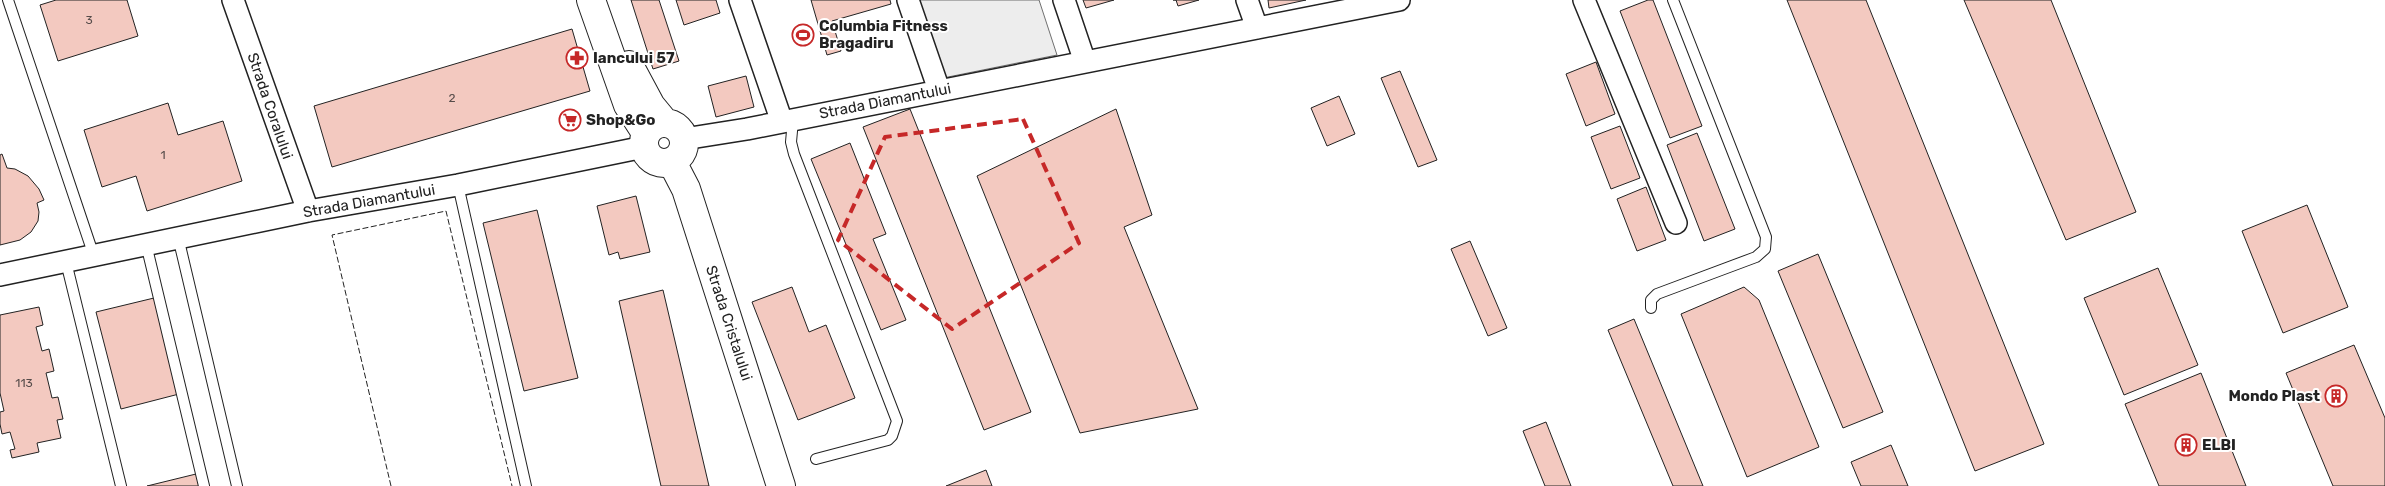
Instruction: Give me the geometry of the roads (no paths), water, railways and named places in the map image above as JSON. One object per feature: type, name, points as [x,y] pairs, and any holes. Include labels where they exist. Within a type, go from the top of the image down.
[{"type":"street","name":"Strada Coralului","points":[[233,0],[308,211]]},
{"type":"street","name":"Strada Cristalului","points":[[591,0],[628,105],[662,141]]},
{"type":"street","name":"Strada Cristalului","points":[[605,0],[637,84],[650,106],[662,141],[686,189],[781,486]]},
{"type":"street","points":[[740,0],[787,121]]},
{"type":"street","points":[[908,0],[939,90]]},
{"type":"street","points":[[1064,0],[1086,62]]},
{"type":"street","points":[[1247,0],[1257,28]]},
{"type":"street","name":"Strada Diamantului","points":[[0,275],[308,211],[458,185],[662,141],[787,121],[1399,0]]},
{"type":"street","points":[[1584,0],[1676,223]]},
{"type":"lane","points":[[8,0],[94,256]]},
{"type":"lane","points":[[1652,308],[1651,300],[1657,294],[1756,257],[1766,250],[1766,237],[1673,0]]},
{"type":"lane","points":[[787,121],[794,154],[897,421],[892,436],[888,440],[816,459]]},
{"type":"lane","points":[[458,185],[526,486]]},
{"type":"lane","points":[[178,237],[237,486]]},
{"type":"lane","points":[[146,244],[204,486]]},
{"type":"lane","points":[[66,262],[121,486]]},
{"type":"place","name":"Columbia Fitness Bragadiru","points":[[803,35]]},
{"type":"place","name":"Iancului 57","points":[[577,58]]},
{"type":"place","name":"Shop&Go","points":[[570,120]]},
{"type":"place","name":"Mondo Plast","points":[[2336,396]]},
{"type":"place","name":"ELBI","points":[[2186,445]]}]
